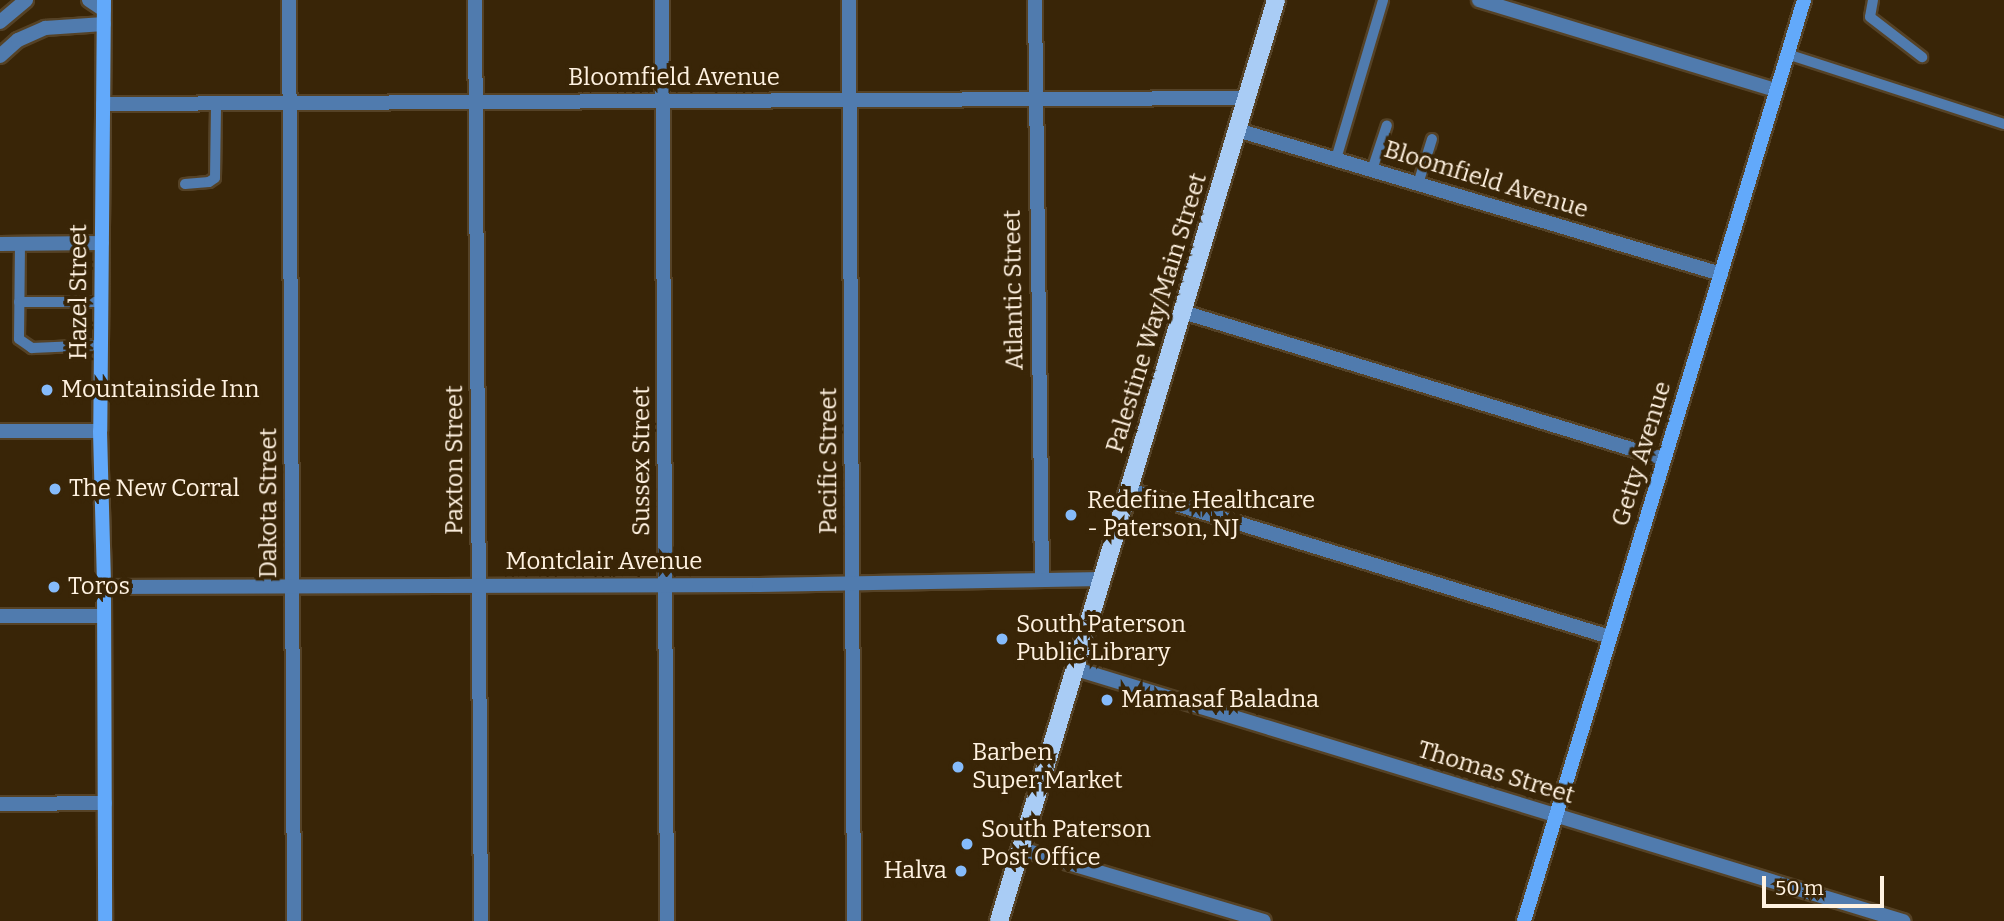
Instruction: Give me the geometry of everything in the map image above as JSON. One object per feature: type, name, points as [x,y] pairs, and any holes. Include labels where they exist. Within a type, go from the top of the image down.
[{"type":"main road","name":"Palestine Way/Main Street","points":[[999,921],[1276,0]]},
{"type":"street","points":[[0,22],[23,0]]},
{"type":"street","points":[[89,0],[104,11]]},
{"type":"street","name":"Dakota Street","points":[[289,0],[294,921]]},
{"type":"street","name":"Paxton Street","points":[[475,0],[481,921]]},
{"type":"street","name":"Sussex Street","points":[[662,0],[667,921]]},
{"type":"street","name":"Pacific Street","points":[[849,0],[854,921]]},
{"type":"street","name":"Atlantic Street","points":[[1035,0],[1042,580]]},
{"type":"street","points":[[1479,0],[1776,90]]},
{"type":"street","name":"Getty Avenue","points":[[1524,921],[1804,0]]},
{"type":"street","points":[[0,56],[18,40],[44,28],[104,11]]},
{"type":"street","name":"Hazel Street","points":[[104,11],[100,431],[104,587],[105,921]]},
{"type":"street","name":"Bloomfield Avenue","points":[[103,104],[1246,98]]},
{"type":"street","name":"Bloomfield Avenue","points":[[1237,130],[1721,274]]},
{"type":"street","points":[[0,244],[102,243]]},
{"type":"street","points":[[1183,312],[1664,459]]},
{"type":"street","points":[[0,431],[100,431]]},
{"type":"street","points":[[1130,490],[1610,637]]},
{"type":"street","name":"Montclair Avenue","points":[[104,587],[665,585],[1103,579]]},
{"type":"street","points":[[0,616],[104,616]]},
{"type":"street","name":"Thomas Street","points":[[1076,669],[1903,921]]},
{"type":"street","points":[[0,804],[105,803]]},
{"type":"street","points":[[1021,849],[1264,921]]},
{"type":"lane","points":[[1336,159],[1383,0]]},
{"type":"lane","points":[[1873,0],[1870,17],[1922,57]]},
{"type":"lane","points":[[1787,54],[2004,124]]},
{"type":"lane","points":[[185,184],[209,182],[215,178],[216,103]]},
{"type":"lane","points":[[1372,170],[1387,125]]},
{"type":"lane","points":[[1418,184],[1432,139]]},
{"type":"lane","points":[[19,244],[19,339],[32,348],[101,345]]},
{"type":"lane","points":[[19,302],[101,302]]},
{"type":"place","name":"Mountainside Inn","points":[[47,390]]},
{"type":"place","name":"The New Corral","points":[[55,489]]},
{"type":"place","name":"Redefine Healthcare - Paterson, NJ","points":[[1071,515]]},
{"type":"place","name":"Toros","points":[[54,587]]},
{"type":"place","name":"South Paterson Public Library","points":[[1002,639]]},
{"type":"place","name":"Mamasaf Baladna","points":[[1107,700]]},
{"type":"place","name":"Barben Super Market","points":[[958,767]]},
{"type":"place","name":"South Paterson Post Office","points":[[967,844]]},
{"type":"place","name":"Halva","points":[[961,871]]}]
